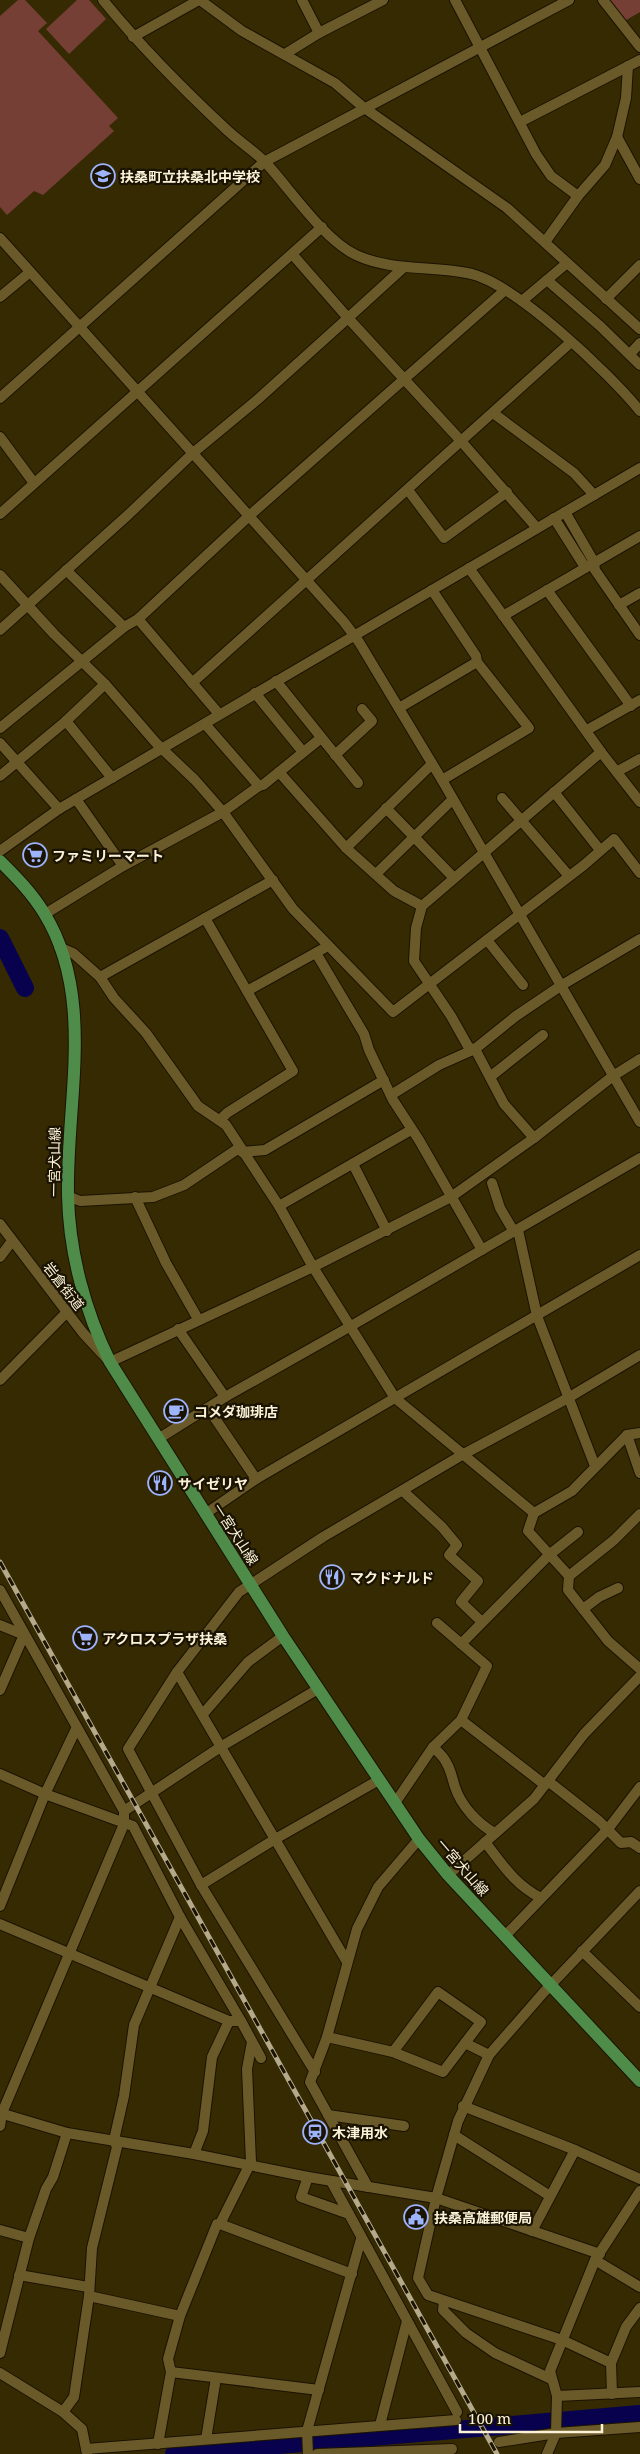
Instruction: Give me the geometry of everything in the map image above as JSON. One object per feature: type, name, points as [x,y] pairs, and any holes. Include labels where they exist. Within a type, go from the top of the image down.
[{"type":"main road","name":"一宮犬山線","points":[[0,861],[34,898],[45,914],[70,977],[74,1006],[68,1196],[71,1234],[94,1329],[110,1362],[204,1514],[283,1636],[419,1839],[448,1875],[640,2081]]},
{"type":"street","points":[[103,0],[133,37],[229,132],[264,162],[322,227],[344,248],[356,255],[404,267],[467,273],[485,277],[522,301],[571,342],[625,392],[640,411]]},
{"type":"street","points":[[133,37],[199,0],[242,31],[335,83],[363,107],[507,208],[640,330]]},
{"type":"street","points":[[302,0],[320,33]]},
{"type":"street","points":[[285,54],[320,33],[384,0]]},
{"type":"street","points":[[455,0],[536,154],[551,176],[578,196]]},
{"type":"street","points":[[0,398],[264,162],[363,107],[569,0]]},
{"type":"street","points":[[603,0],[640,47]]},
{"type":"street","points":[[520,122],[640,60]]},
{"type":"street","points":[[545,242],[578,196],[605,165],[617,137],[626,98],[628,66]]},
{"type":"street","points":[[617,137],[640,179]]},
{"type":"street","points":[[0,514],[293,255],[322,227]]},
{"type":"street","points":[[0,238],[250,516],[354,636],[442,780],[640,1122]]},
{"type":"street","points":[[293,255],[507,492],[537,528]]},
{"type":"street","points":[[522,301],[567,263]]},
{"type":"street","points":[[606,299],[640,265]]},
{"type":"street","points":[[0,630],[193,453],[257,400],[404,267]]},
{"type":"street","points":[[0,297],[30,272]]},
{"type":"street","points":[[547,280],[640,365]]},
{"type":"street","points":[[0,728],[124,627],[138,619],[250,516],[504,291]]},
{"type":"street","points":[[192,683],[571,342]]},
{"type":"street","points":[[630,354],[640,343]]},
{"type":"street","points":[[493,413],[574,473],[594,495]]},
{"type":"street","points":[[0,436],[34,483]]},
{"type":"street","points":[[0,851],[58,809],[640,468]]},
{"type":"street","points":[[408,490],[444,538],[507,492]]},
{"type":"street","points":[[565,512],[590,565]]},
{"type":"street","points":[[554,518],[595,570],[640,635]]},
{"type":"street","points":[[503,616],[640,536]]},
{"type":"street","points":[[469,568],[601,752],[618,771],[640,802]]},
{"type":"street","points":[[66,570],[124,627]]},
{"type":"street","points":[[0,575],[84,661],[223,812],[293,909],[393,1012],[520,915],[614,839],[640,873]]},
{"type":"street","points":[[432,590],[476,656],[477,662],[529,728],[442,780]]},
{"type":"street","points":[[547,590],[631,706]]},
{"type":"street","points":[[619,605],[640,593]]},
{"type":"street","points":[[138,619],[219,714]]},
{"type":"street","points":[[399,708],[477,662]]},
{"type":"street","points":[[276,681],[358,782]]},
{"type":"street","points":[[0,776],[66,721],[105,684]]},
{"type":"street","points":[[255,693],[303,752]]},
{"type":"street","points":[[587,730],[640,700]]},
{"type":"street","points":[[335,755],[372,722],[362,709]]},
{"type":"street","points":[[66,721],[112,778]]},
{"type":"street","points":[[205,724],[259,786]]},
{"type":"street","points":[[45,914],[123,866],[223,812],[259,786],[262,786],[321,738]]},
{"type":"street","points":[[0,743],[58,809]]},
{"type":"street","points":[[534,1138],[504,1104],[474,1049],[469,1048],[414,961],[416,928],[422,906],[601,752]]},
{"type":"street","points":[[618,771],[640,759]]},
{"type":"street","points":[[346,848],[432,764]]},
{"type":"street","points":[[279,772],[346,848],[394,891],[422,906]]},
{"type":"street","points":[[554,792],[600,850]]},
{"type":"street","points":[[502,798],[569,876]]},
{"type":"street","points":[[76,799],[123,866]]},
{"type":"street","points":[[376,874],[452,800]]},
{"type":"street","points":[[386,808],[454,878]]},
{"type":"street","points":[[100,977],[272,880]]},
{"type":"street","points":[[204,918],[293,1071],[227,1113],[220,1120]]},
{"type":"street","points":[[391,1095],[439,1065],[474,1049],[516,1016],[562,985],[640,939]]},
{"type":"street","points":[[487,940],[523,985]]},
{"type":"street","points":[[247,991],[328,946]]},
{"type":"street","points":[[59,947],[73,953],[100,977],[114,998],[146,1033],[198,1106],[209,1115],[220,1120],[232,1134],[279,1206],[314,1267],[395,1398],[534,1513]]},
{"type":"street","points":[[316,953],[364,1034],[369,1050],[391,1095],[482,1250]]},
{"type":"street","points":[[490,1077],[543,1035]]},
{"type":"street","points":[[110,1362],[314,1267],[451,1197],[534,1138],[613,1076],[640,1059]]},
{"type":"street","points":[[68,1196],[80,1201],[153,1197],[184,1185],[241,1150],[265,1150],[384,1080]]},
{"type":"street","points":[[279,1206],[412,1130]]},
{"type":"street","points":[[158,1439],[225,1396],[351,1326],[640,1158]]},
{"type":"street","points":[[354,1164],[387,1231]]},
{"type":"street","points":[[492,1183],[500,1208],[516,1231],[537,1316],[595,1466]]},
{"type":"street","points":[[135,1197],[166,1263],[198,1320]]},
{"type":"street","name":"岩倉街道","points":[[0,1224],[110,1362]]},
{"type":"street","points":[[0,1257],[12,1241]]},
{"type":"street","points":[[204,1514],[256,1479],[640,1255]]},
{"type":"street","points":[[0,1380],[68,1311]]},
{"type":"street","points":[[178,1329],[225,1396]]},
{"type":"street","points":[[315,2072],[202,1885],[128,1749],[177,1672],[234,1597],[250,1584],[267,1575],[323,1537],[462,1455],[568,1398],[640,1355]]},
{"type":"street","points":[[208,1408],[256,1479]]},
{"type":"street","points":[[570,1576],[528,1530],[534,1513],[572,1491],[626,1435],[640,1434]]},
{"type":"street","points":[[626,1435],[640,1473]]},
{"type":"street","points":[[402,1491],[442,1527],[457,1545],[449,1555],[478,1581],[461,1602],[482,1622]]},
{"type":"street","points":[[640,1514],[614,1540],[570,1576],[568,1590],[608,1641],[640,1669]]},
{"type":"street","points":[[461,1644],[549,1554],[578,1532]]},
{"type":"street","points":[[583,1609],[599,1597],[618,1588]]},
{"type":"street","points":[[0,1590],[76,1729],[124,1810],[124,1824],[1,2113],[0,2126]]},
{"type":"street","points":[[395,1804],[433,1747],[461,1720],[487,1666],[436,1623]]},
{"type":"street","points":[[0,1625],[24,1635]]},
{"type":"street","points":[[0,1690],[24,1635]]},
{"type":"street","points":[[203,1714],[248,1662],[283,1636]]},
{"type":"street","points":[[177,1672],[347,1962]]},
{"type":"street","points":[[448,1875],[534,1799],[584,1734],[640,1676]]},
{"type":"street","points":[[124,1810],[134,1802],[152,1794],[222,1746],[318,1689]]},
{"type":"street","points":[[461,1720],[608,1829],[621,1843],[631,1842],[640,1848]]},
{"type":"street","points":[[0,1906],[46,1794],[76,1729]]},
{"type":"street","points":[[433,1747],[446,1760],[455,1789],[466,1806],[482,1826],[495,1833]]},
{"type":"street","points":[[0,1774],[46,1794],[133,1826],[180,1917],[261,2058]]},
{"type":"street","points":[[202,1885],[276,1838],[379,1780]]},
{"type":"street","points":[[505,1936],[608,1829],[640,1787]]},
{"type":"street","points":[[368,2187],[310,2082],[327,2037],[357,1929],[378,1886],[419,1839]]},
{"type":"street","points":[[485,1842],[516,1882],[525,1890],[541,1898]]},
{"type":"street","points":[[611,2363],[562,2340],[428,2295],[418,2278],[436,2198],[463,2106],[489,2055],[582,1951],[639,1894]]},
{"type":"street","points":[[63,2412],[74,2397],[92,2248],[117,2147],[114,2140],[124,2096],[134,2025],[180,1917]]},
{"type":"street","points":[[0,1924],[229,2021],[240,2021]]},
{"type":"street","points":[[582,1951],[640,2008]]},
{"type":"street","points":[[327,2037],[393,2052],[443,2072],[481,2022],[438,1992],[393,2052]]},
{"type":"street","points":[[194,2154],[203,2131],[212,2057],[229,2021]]},
{"type":"street","points":[[158,2444],[172,2372],[168,2359],[180,2316],[217,2224],[220,2224],[251,2162],[247,2069],[249,2048],[252,2042]]},
{"type":"street","points":[[465,2043],[489,2055]]},
{"type":"street","points":[[463,2106],[575,2150],[640,2179]]},
{"type":"street","points":[[1,2113],[67,2133],[194,2154],[308,2178],[436,2198],[532,2231],[597,2257],[640,2287]]},
{"type":"street","points":[[328,2115],[404,2126]]},
{"type":"street","points":[[0,2353],[29,2238],[46,2189],[53,2177],[67,2133]]},
{"type":"street","points":[[454,2135],[550,2196]]},
{"type":"street","points":[[532,2231],[575,2150]]},
{"type":"street","points":[[308,2178],[301,2197],[349,2214]]},
{"type":"street","points":[[0,2373],[63,2412],[82,2429],[87,2452],[206,2439],[380,2425],[457,2416],[331,2181]]},
{"type":"street","points":[[547,2454],[556,2433],[555,2409],[557,2396],[550,2371],[597,2257],[640,2191]]},
{"type":"street","points":[[220,2224],[352,2274]]},
{"type":"street","points":[[0,2230],[29,2238]]},
{"type":"street","points":[[361,2239],[307,2432],[311,2453],[452,2449]]},
{"type":"street","points":[[20,2275],[180,2316]]},
{"type":"street","points":[[444,2301],[443,2310],[466,2333],[495,2353],[551,2379]]},
{"type":"street","points":[[612,2394],[611,2363],[626,2327],[640,2308]]},
{"type":"street","points":[[380,2425],[406,2321]]},
{"type":"street","points":[[172,2372],[319,2390]]},
{"type":"street","points":[[206,2439],[216,2378]]},
{"type":"street","points":[[557,2396],[640,2392]]},
{"type":"street","points":[[499,2442],[556,2433],[640,2427]]},
{"type":"shaded area","points":[[18,0],[25,0],[47,23],[38,31],[118,118],[109,126],[114,131],[43,195],[34,191],[7,215],[0,207],[0,16]]},
{"type":"shaded area","points":[[77,0],[89,0],[106,19],[69,54],[46,29]]},
{"type":"shaded area","points":[[603,0],[640,0],[640,12],[621,23]]},
{"type":"waterway","points":[[0,938],[25,988]]},
{"type":"waterway","name":"木津用水","points":[[174,2454],[640,2414]]},
{"type":"railway","points":[[0,1562],[497,2454]]},
{"type":"place","name":"扶桑町立扶桑北中学校","points":[[103,176]]},
{"type":"place","name":"ファミリーマート","points":[[35,855]]},
{"type":"place","name":"コメダ珈琲店","points":[[176,1411]]},
{"type":"place","name":"サイゼリヤ","points":[[160,1483]]},
{"type":"place","name":"マクドナルド","points":[[332,1577]]},
{"type":"place","name":"アクロスプラザ扶桑","points":[[85,1638]]},
{"type":"place","name":"木津用水","points":[[315,2132]]},
{"type":"place","name":"扶桑高雄郵便局","points":[[416,2217]]}]
